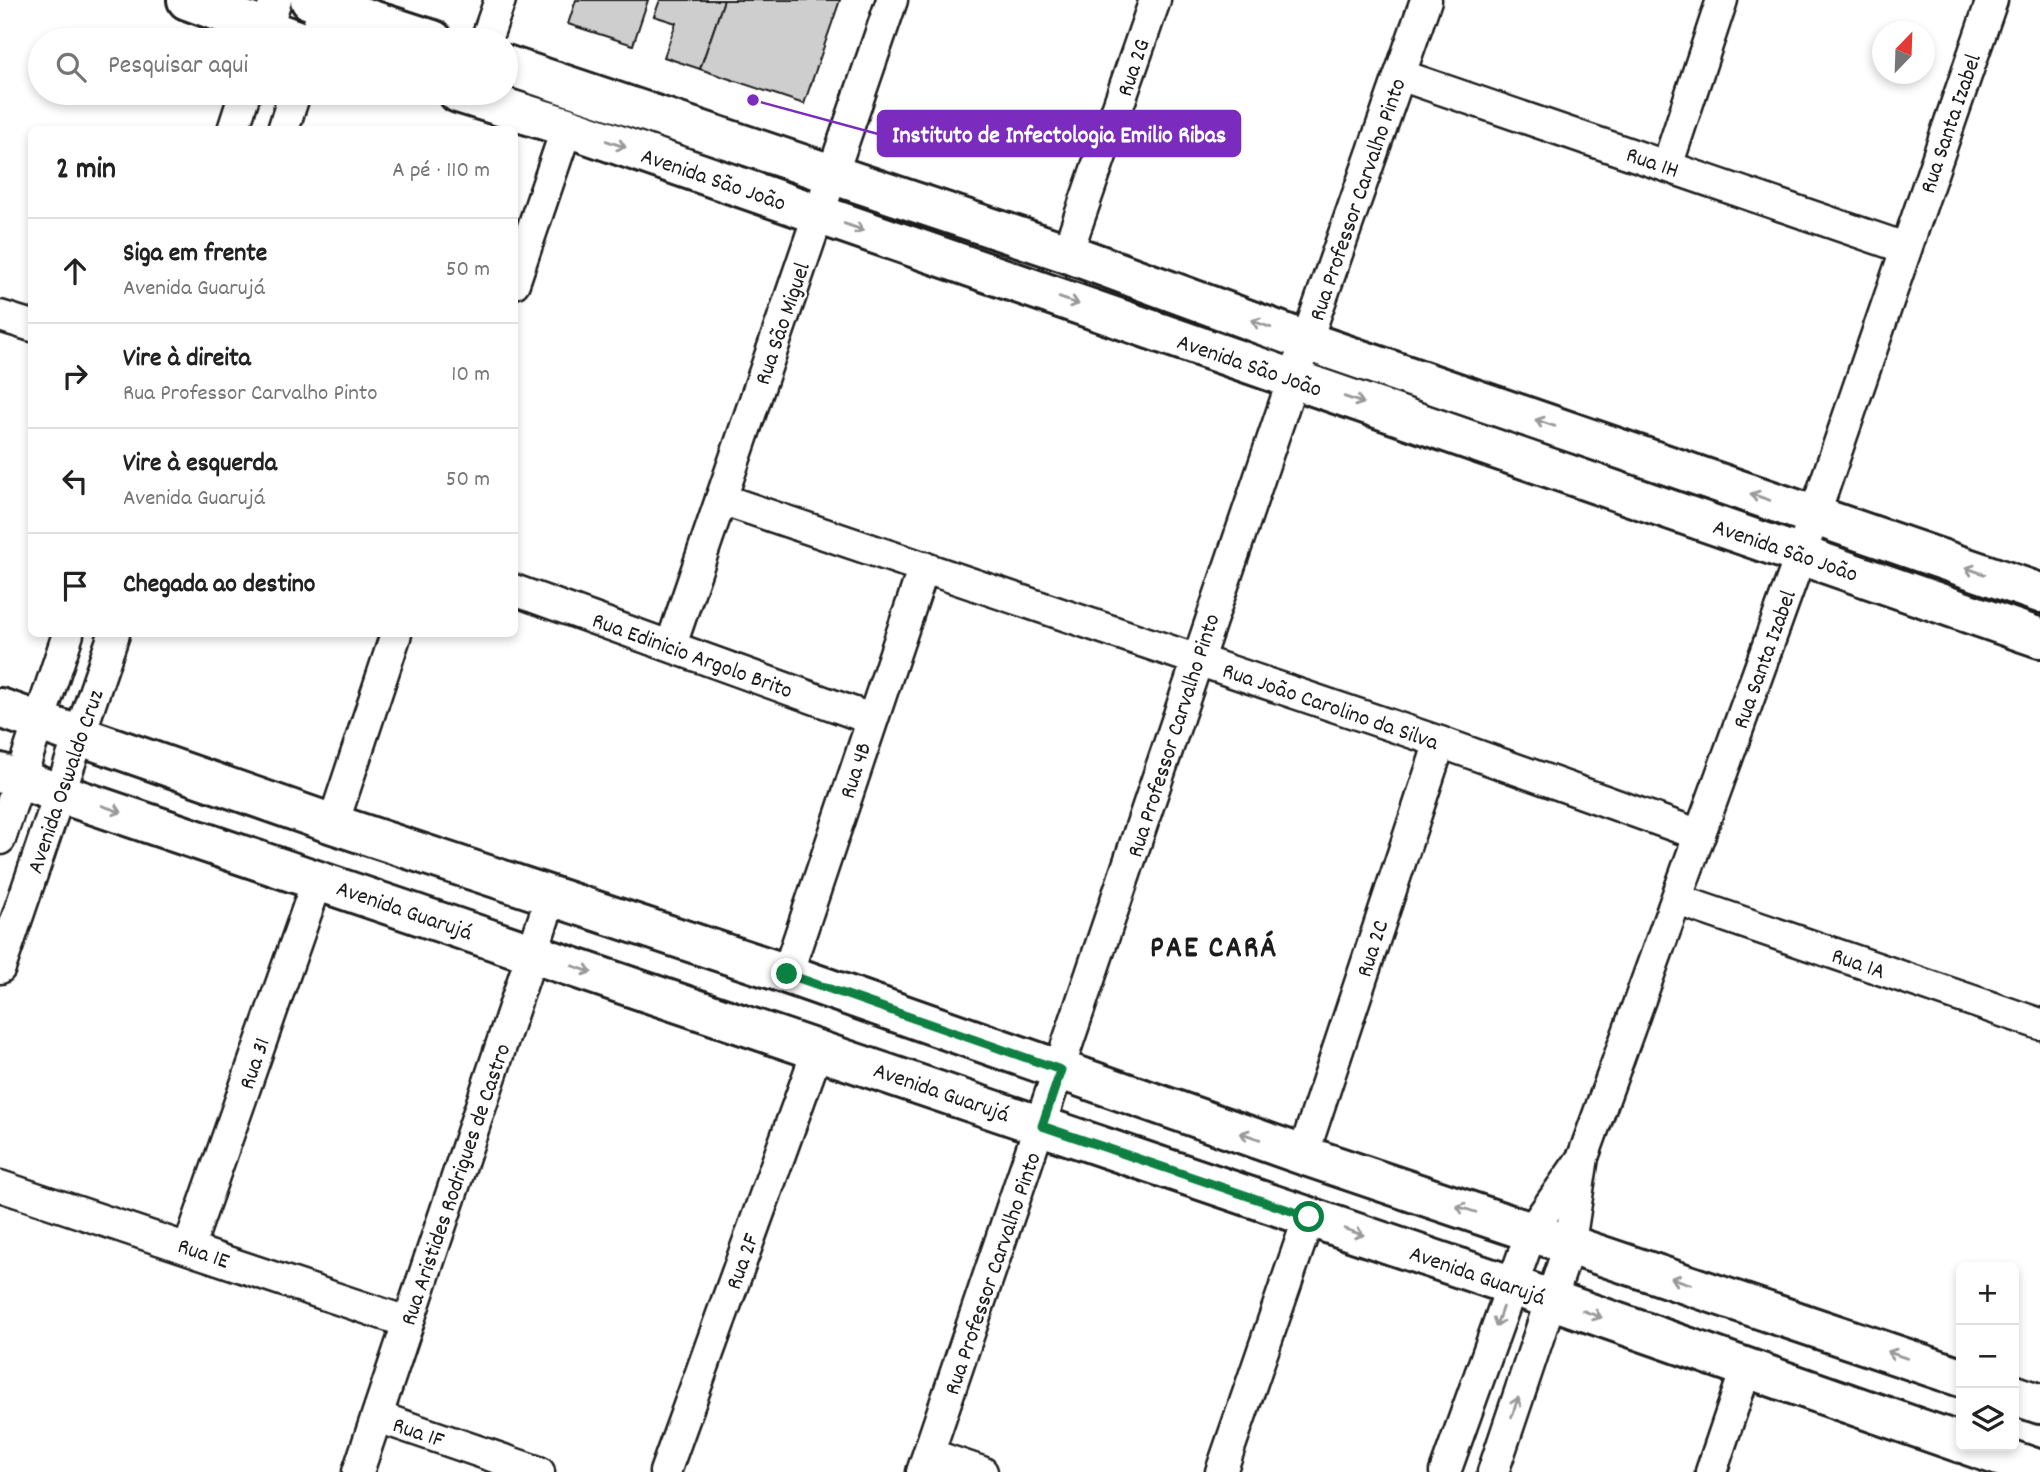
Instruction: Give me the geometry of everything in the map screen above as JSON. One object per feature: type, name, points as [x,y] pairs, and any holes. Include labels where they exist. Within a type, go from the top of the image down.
[{"type":"street","points":[[187,0],[275,27]]},
{"type":"street","points":[[490,28],[500,0]]},
{"type":"street","name":"Rua São Miguel","points":[[671,645],[892,0]]},
{"type":"street","name":"Rua 2G","points":[[1067,253],[1155,0]]},
{"type":"street","name":"Rua Professor Carvalho Pinto","points":[[925,1463],[1042,1126],[1306,341],[1426,0]]},
{"type":"street","points":[[1667,166],[1722,0]]},
{"type":"street","name":"Rua Santa Izabel","points":[[1493,1472],[1570,1243],[1583,1157],[1801,554],[1992,0]]},
{"type":"street","points":[[316,28],[321,2],[398,28]]},
{"type":"street","name":"Avenida São João","points":[[518,69],[1067,253],[1306,341],[2040,593]]},
{"type":"street","name":"Rua 1H","points":[[1400,75],[1905,248]]},
{"type":"street","points":[[234,126],[241,105]]},
{"type":"street","points":[[284,126],[291,105]]},
{"type":"street","name":"Avenida São João","points":[[496,105],[567,127],[2040,638]]},
{"type":"street","points":[[518,271],[567,127]]},
{"type":"street","points":[[0,316],[28,326]]},
{"type":"street","name":"Rua João Carolino da Silva","points":[[721,499],[1440,742],[1700,835]]},
{"type":"street","name":"Rua 4B","points":[[787,974],[924,567]]},
{"type":"street","name":"Rua Edinicio Argolo Brito","points":[[518,591],[871,719]]},
{"type":"street","name":"Avenida Oswaldo Cruz","points":[[0,839],[10,776],[39,721],[67,637]]},
{"type":"street","name":"Avenida Oswaldo Cruz","points":[[0,968],[113,637]]},
{"type":"street","points":[[333,824],[395,637]]},
{"type":"street","points":[[0,708],[333,824],[787,974],[1303,1155],[1532,1230],[1956,1375]]},
{"type":"street","name":"Rua 2C","points":[[1303,1155],[1440,742]]},
{"type":"street","name":"Avenida Guarujá","points":[[10,776],[1510,1285],[1956,1441]]},
{"type":"street","name":"Rua 31","points":[[189,1247],[318,879]]},
{"type":"street","name":"Rua Aristides Rodrigues de Castro","points":[[358,1472],[551,897]]},
{"type":"street","name":"Rua 1A","points":[[1678,900],[2040,1024]]},
{"type":"street","name":"Rua 2F","points":[[665,1472],[818,1049]]},
{"type":"street","name":"Rua Santa Izabel","points":[[1446,1472],[1510,1285],[1532,1230],[1583,1157]]},
{"type":"street","name":"Rua 1E","points":[[0,1186],[407,1322]]},
{"type":"street","points":[[1221,1472],[1309,1217]]},
{"type":"street","points":[[1711,1472],[1746,1368]]},
{"type":"street","points":[[2019,1397],[2040,1404]]},
{"type":"street","name":"Rua 1F","points":[[378,1417],[539,1472]]},
{"type":"street","points":[[1985,1451],[2040,1470]]},
{"type":"street","points":[[925,1463],[982,1472]]},
{"type":"building","points":[[576,0],[648,0],[633,45],[568,24]]},
{"type":"building","points":[[660,0],[724,0],[700,69],[664,57],[676,23],[654,16]]},
{"type":"building","points":[[724,0],[840,0],[804,104],[700,69]]},
{"type":"place","name":"Instituto de Infectologia Emilio Ribas","points":[[753,100]]},
{"type":"district","name":"PAE CARÁ","points":[[1214,946]]},
{"type":"route","points":[[787,974],[1061,1070],[1042,1126],[1309,1217]]}]
